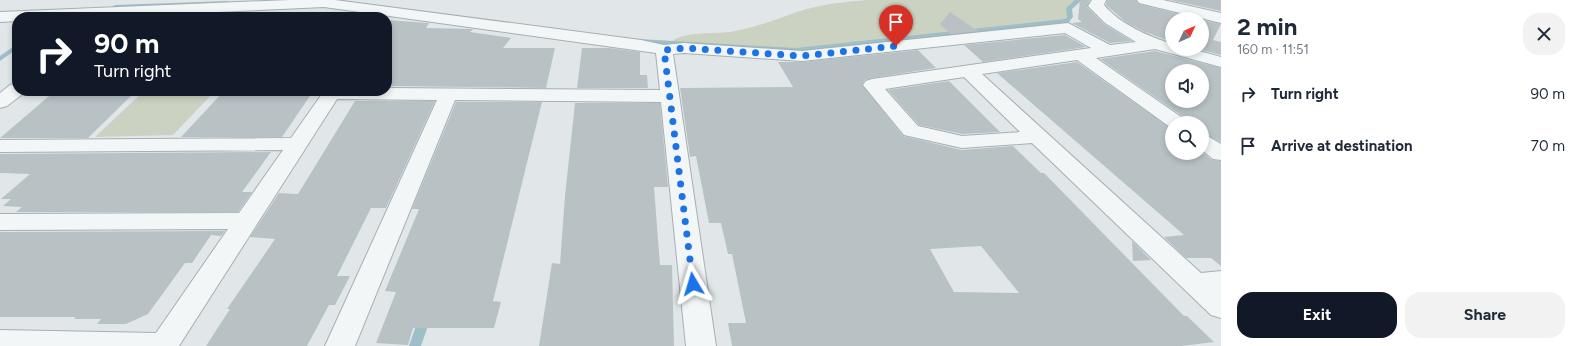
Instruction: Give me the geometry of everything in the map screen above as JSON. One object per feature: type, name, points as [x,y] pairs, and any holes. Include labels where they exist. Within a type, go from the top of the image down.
[{"type":"street","points":[[1100,0],[1096,6],[1104,16],[1154,44],[1165,47]]},
{"type":"street","points":[[1144,0],[1221,18]]},
{"type":"street","points":[[150,12],[324,3],[634,44],[664,50],[684,48],[802,56],[1068,28],[1108,51]]},
{"type":"street","points":[[0,17],[12,17]]},
{"type":"street","points":[[1037,137],[962,142],[911,131],[872,85],[1154,44]]},
{"type":"street","points":[[664,50],[701,346]]},
{"type":"street","points":[[1081,55],[1166,116]]},
{"type":"street","points":[[1198,56],[1221,62]]},
{"type":"street","points":[[969,72],[1221,307]]},
{"type":"street","points":[[0,102],[12,93]]},
{"type":"street","points":[[392,94],[670,96]]},
{"type":"street","points":[[340,346],[448,95]]},
{"type":"street","points":[[0,342],[164,345],[329,96]]},
{"type":"street","points":[[0,146],[298,144]]},
{"type":"street","points":[[0,222],[246,221]]},
{"type":"street","points":[[1195,283],[1221,281]]},
{"type":"green space","points":[[867,0],[1078,0],[1068,9],[1069,16],[1063,21],[1062,25],[799,53],[671,45],[671,42],[683,36],[730,32],[758,25],[811,8]]},
{"type":"green space","points":[[139,96],[210,96],[173,135],[95,137]]},
{"type":"building","points":[[1080,0],[1090,0],[1087,7],[1104,24],[1132,41],[1110,43],[1072,23],[1082,22],[1078,19]]},
{"type":"building","points":[[1107,0],[1136,0],[1139,4],[1170,12],[1165,12],[1165,39],[1127,23],[1106,5]]},
{"type":"building","points":[[1170,0],[1221,0],[1221,11]]},
{"type":"building","points":[[950,12],[978,31],[951,34],[940,24]]},
{"type":"building","points":[[392,20],[429,23],[426,28],[473,29],[470,32],[511,38],[503,48],[555,48],[546,88],[392,86]]},
{"type":"building","points":[[1209,21],[1221,24],[1213,40],[1221,42],[1221,55],[1209,52]]},
{"type":"building","points":[[1065,35],[1086,47],[983,62],[964,45]]},
{"type":"building","points":[[582,48],[609,48],[640,52],[640,75],[647,75],[648,88],[577,88]]},
{"type":"building","points":[[918,50],[936,68],[872,78],[865,80],[862,85],[903,136],[962,150],[1013,146],[1041,173],[1044,173],[1184,316],[1187,316],[1214,342],[1182,346],[732,346],[728,323],[746,323],[732,254],[728,254],[721,223],[709,223],[696,156],[690,157],[680,88],[793,87],[778,62],[802,62]],"holes":[[[981,246],[1019,293],[954,292],[930,249]]]},
{"type":"building","points":[[1155,51],[1165,54],[1165,56],[1174,56],[1205,64],[1165,64],[1165,104],[1100,59]]},
{"type":"building","points":[[1077,62],[1165,124],[1165,160],[1209,160],[1209,158],[1212,160],[1221,161],[1221,266],[1211,258],[1186,258],[1164,237],[1184,235],[997,73]]},
{"type":"building","points":[[1209,65],[1221,68],[1221,142],[1209,137],[1209,116],[1182,116],[1171,108],[1209,108]]},
{"type":"building","points":[[949,81],[1000,132],[962,134],[919,125],[888,90]]},
{"type":"building","points":[[49,96],[131,96],[88,138],[0,138]]},
{"type":"building","points":[[219,96],[310,96],[282,137],[181,137]]},
{"type":"building","points":[[355,101],[435,101],[386,208],[371,208],[337,276],[350,276],[335,305],[329,305],[307,346],[206,346],[230,309],[227,309],[275,239],[250,237],[279,193],[298,194]]},
{"type":"building","points":[[456,102],[542,102],[493,301],[501,302],[494,328],[413,328],[408,345],[376,343],[396,292],[385,291],[419,209],[412,209]]},
{"type":"building","points":[[575,103],[660,103],[668,187],[654,187],[660,265],[672,265],[674,346],[539,346],[552,263],[560,264],[565,196]]},
{"type":"building","points":[[271,152],[242,192],[252,192],[238,212],[16,212],[22,207],[3,206],[11,199],[1,199],[30,174],[0,173],[0,154]]},
{"type":"building","points":[[225,231],[221,236],[211,235],[192,263],[185,263],[148,314],[126,324],[97,324],[101,319],[74,319],[76,317],[0,317],[0,232]]},
{"type":"building","points":[[1132,241],[1151,260],[1133,261]]},
{"type":"waterway","points":[[639,41],[796,50],[1067,21],[1070,17],[1069,8],[1079,0]]},
{"type":"waterway","points":[[115,7],[228,3]]},
{"type":"waterway","points":[[0,59],[12,50]]},
{"type":"waterway","points":[[415,346],[425,317]]},
{"type":"route","points":[[693,284],[664,50],[684,48],[802,56],[896,46]]}]
